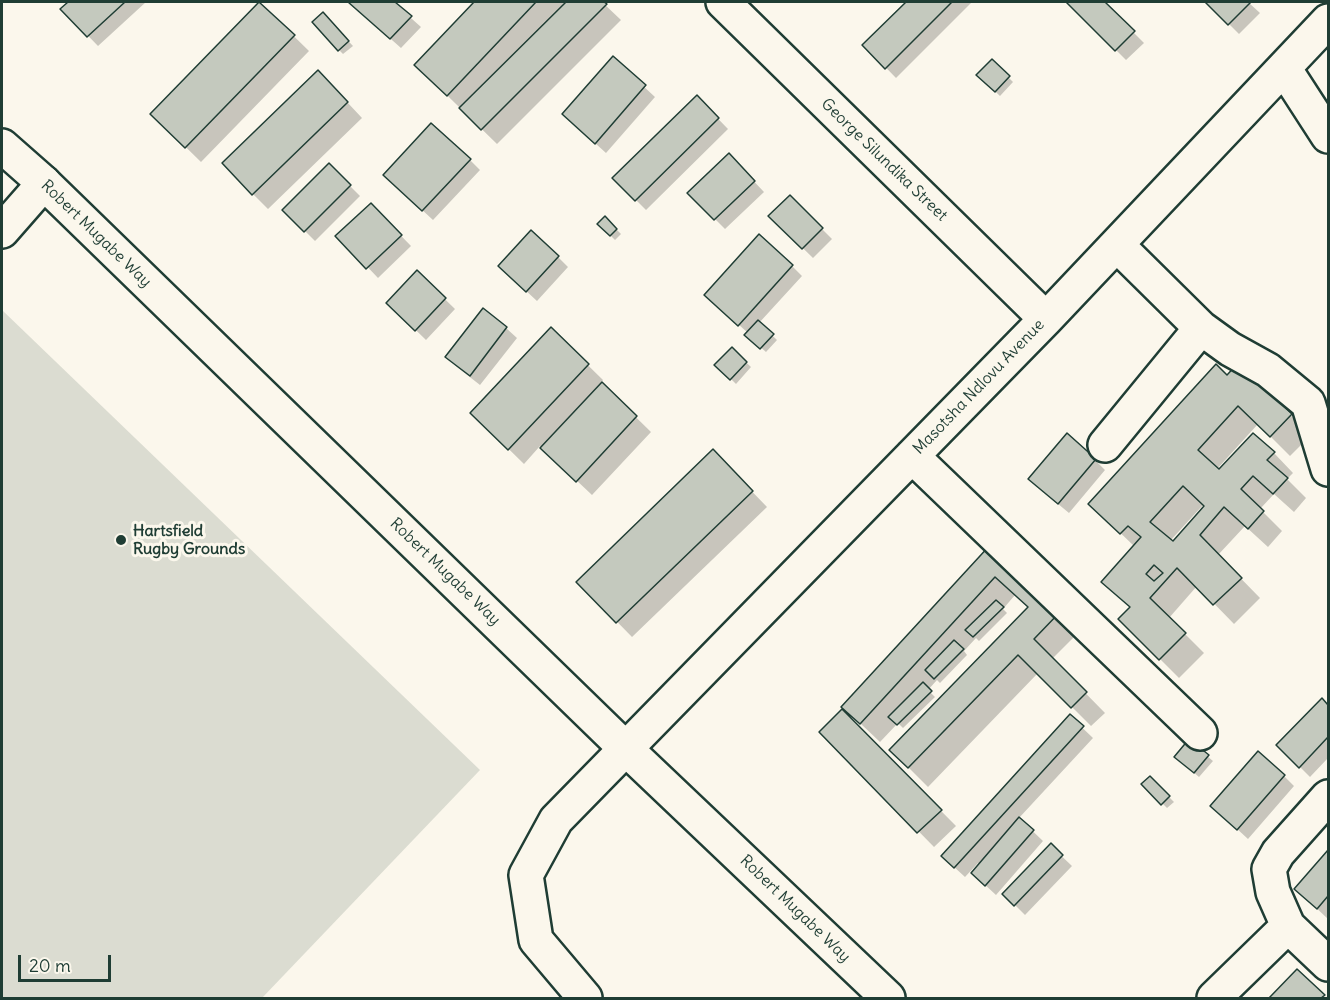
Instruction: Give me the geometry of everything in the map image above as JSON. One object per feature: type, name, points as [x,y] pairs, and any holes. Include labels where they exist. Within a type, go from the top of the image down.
[{"type":"street","name":"George Silundika Street","points":[[723,2],[1046,319]]},
{"type":"street","name":"Masotsha Ndlovu Avenue","points":[[585,999],[536,940],[526,875],[556,820],[1046,319],[1329,21]]},
{"type":"street","points":[[1284,68],[1329,136]]},
{"type":"street","name":"Robert Mugabe Way","points":[[2,146],[44,183],[625,748],[888,999]]},
{"type":"street","points":[[2,231],[44,183]]},
{"type":"street","points":[[1117,245],[1201,328],[1230,349],[1268,370],[1308,403],[1329,469]]},
{"type":"street","points":[[1105,445],[1201,328]]},
{"type":"street","points":[[912,456],[1200,733]]},
{"type":"street","points":[[1329,797],[1278,853],[1269,869],[1273,892],[1288,926],[1329,964]]},
{"type":"street","points":[[1214,999],[1288,926]]},
{"type":"shaded area","name":"Hartsfield Rugby Grounds","points":[[2,310],[480,770],[262,998],[2,998]]},
{"type":"building","points":[[68,2],[125,2],[87,37],[60,9]]},
{"type":"building","points":[[259,2],[295,35],[185,148],[150,114]]},
{"type":"building","points":[[348,2],[395,2],[412,16],[390,39]]},
{"type":"building","points":[[474,2],[536,2],[447,96],[414,65]]},
{"type":"building","points":[[566,2],[604,2],[607,4],[481,130],[459,108]]},
{"type":"building","points":[[906,2],[952,2],[885,69],[862,45]]},
{"type":"building","points":[[1066,2],[1105,2],[1135,31],[1115,51]]},
{"type":"building","points":[[1205,2],[1251,2],[1228,25]]},
{"type":"building","points":[[323,12],[349,41],[338,51],[312,22]]},
{"type":"building","points":[[613,56],[646,85],[595,144],[562,114]]},
{"type":"building","points":[[992,59],[1010,76],[995,92],[976,75]]},
{"type":"building","points":[[318,70],[348,102],[252,195],[222,163]]},
{"type":"building","points":[[697,95],[719,118],[635,201],[612,178]]},
{"type":"building","points":[[431,123],[471,159],[422,211],[383,175]]},
{"type":"building","points":[[729,153],[755,181],[714,220],[687,193]]},
{"type":"building","points":[[329,163],[351,185],[304,232],[282,210]]},
{"type":"building","points":[[790,195],[823,228],[802,249],[768,216]]},
{"type":"building","points":[[371,203],[402,235],[366,269],[335,236]]},
{"type":"building","points":[[605,216],[617,229],[610,236],[597,224]]},
{"type":"building","points":[[531,230],[559,256],[526,292],[498,266]]},
{"type":"building","points":[[759,234],[793,265],[738,326],[704,295]]},
{"type":"building","points":[[417,270],[446,298],[415,331],[386,303]]},
{"type":"building","points":[[483,308],[507,327],[470,376],[445,357]]},
{"type":"building","points":[[758,320],[774,334],[760,349],[744,335]]},
{"type":"building","points":[[551,327],[589,364],[508,450],[470,413]]},
{"type":"building","points":[[732,347],[747,362],[730,380],[714,365]]},
{"type":"building","points":[[1239,362],[1292,414],[1270,437],[1238,406],[1198,450],[1219,469],[1253,433],[1275,452],[1267,460],[1288,478],[1273,494],[1253,476],[1241,489],[1264,511],[1248,529],[1224,507],[1200,535],[1242,578],[1213,605],[1177,568],[1150,598],[1186,633],[1159,660],[1118,619],[1130,607],[1101,582],[1141,537],[1128,526],[1120,534],[1088,504],[1216,364],[1227,375]],"holes":[[[1183,486],[1204,506],[1173,541],[1150,522]],[[1154,565],[1163,573],[1154,581],[1146,574]]]},
{"type":"building","points":[[602,382],[637,416],[576,482],[540,448]]},
{"type":"building","points":[[1067,433],[1096,459],[1058,504],[1028,479]]},
{"type":"building","points":[[713,449],[753,491],[616,623],[576,582]]},
{"type":"building","points":[[991,544],[1060,612],[1034,639],[1087,692],[1071,708],[1018,655],[908,768],[889,750],[1028,607],[995,577],[860,724],[841,707]]},
{"type":"building","points":[[996,600],[1004,607],[973,637],[965,630]]},
{"type":"building","points":[[954,640],[964,649],[934,679],[925,670]]},
{"type":"building","points":[[923,682],[932,691],[897,725],[888,717]]},
{"type":"building","points":[[1322,698],[1328,705],[1328,737],[1299,768],[1276,745]]},
{"type":"building","points":[[842,709],[942,810],[917,833],[819,732]]},
{"type":"building","points":[[1070,714],[1084,726],[954,868],[941,856]]},
{"type":"building","points":[[1189,739],[1209,755],[1194,773],[1174,757]]},
{"type":"building","points":[[1258,751],[1285,775],[1237,830],[1210,806]]},
{"type":"building","points":[[1150,776],[1170,796],[1161,805],[1141,784]]},
{"type":"building","points":[[1019,817],[1034,830],[985,886],[971,873]]},
{"type":"building","points":[[1051,843],[1063,855],[1014,906],[1002,894]]},
{"type":"building","points":[[1328,850],[1328,896],[1317,909],[1294,889]]},
{"type":"building","points":[[1297,969],[1325,995],[1321,998],[1269,998]]},
{"type":"place","name":"Hartsfield Rugby Grounds","points":[[121,540]]}]
